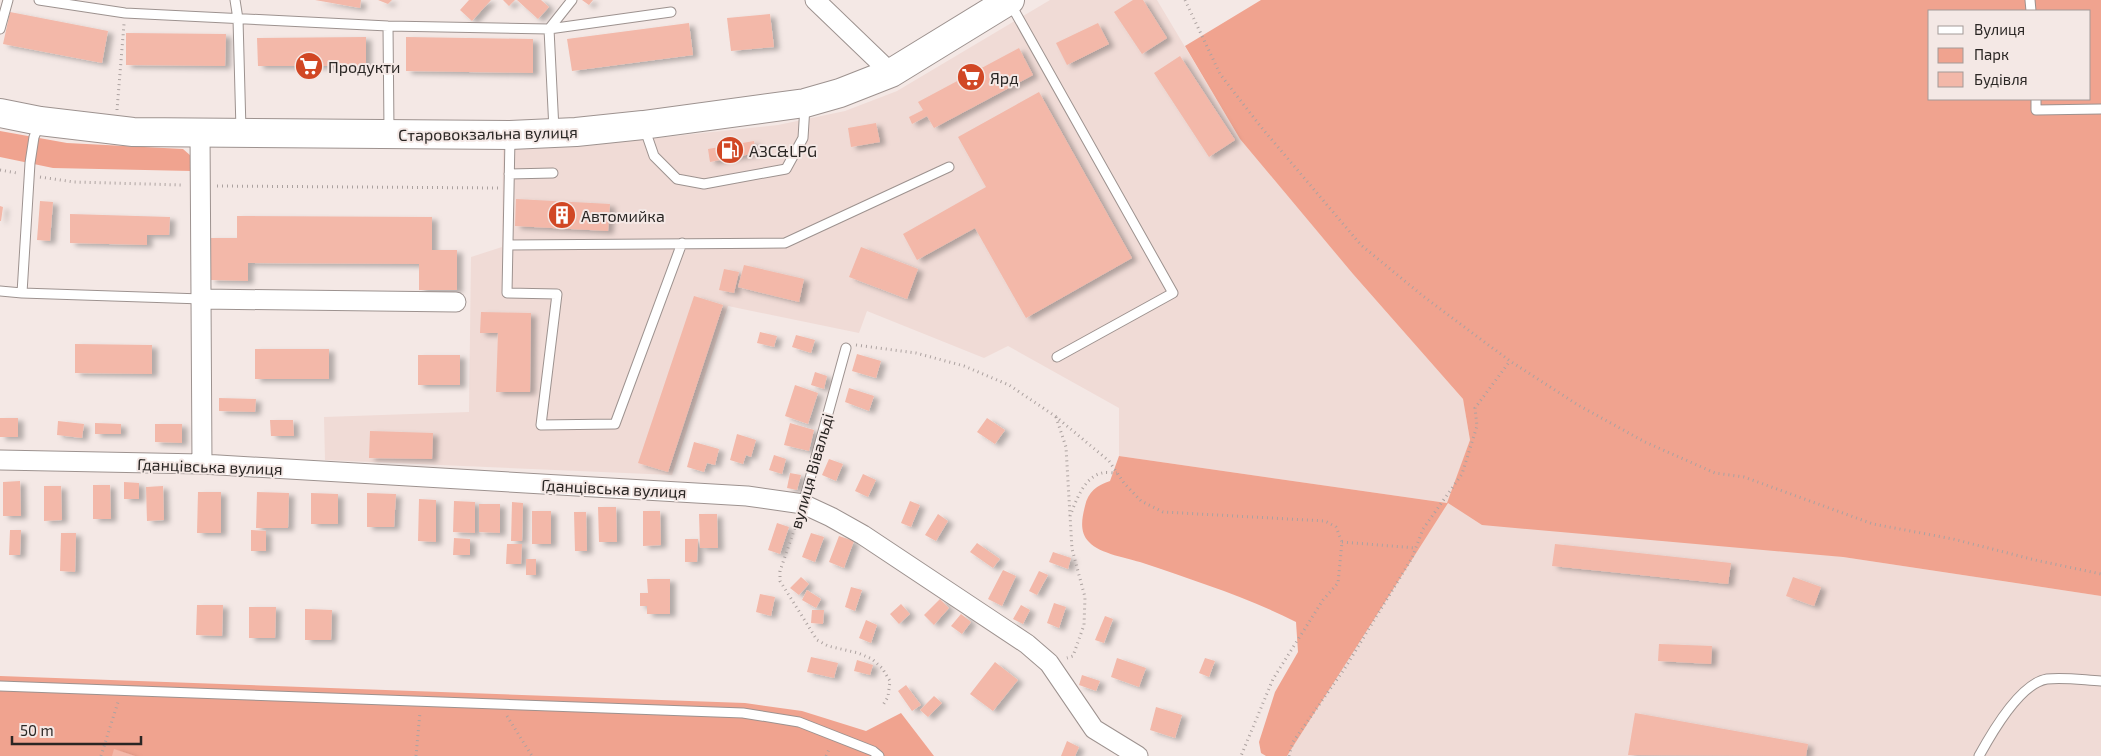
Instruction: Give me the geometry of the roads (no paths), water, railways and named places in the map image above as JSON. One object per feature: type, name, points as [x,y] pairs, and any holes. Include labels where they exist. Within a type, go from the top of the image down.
[{"type":"main road","name":"Старовокзальна вулиця","points":[[0,113],[40,121],[115,130],[241,133],[510,135],[643,125],[805,103],[840,94],[891,74],[1009,0]]},
{"type":"street","points":[[816,0],[891,74]]},
{"type":"street","points":[[200,132],[202,464]]},
{"type":"street","points":[[202,299],[456,302]]},
{"type":"street","name":"Гданцівська вулиця","points":[[0,460],[202,464],[747,496],[803,504],[863,535],[1027,644],[1049,663],[1094,729],[1138,756]]},
{"type":"lane","points":[[0,29],[8,0]]},
{"type":"lane","points":[[39,0],[125,13],[388,26],[549,29],[672,12]]},
{"type":"lane","points":[[235,0],[238,19],[241,133]]},
{"type":"lane","points":[[1009,0],[1173,293],[1057,357]]},
{"type":"lane","points":[[554,133],[549,29],[567,2]]},
{"type":"lane","points":[[388,26],[390,134]]},
{"type":"lane","points":[[2036,100],[2036,110],[2101,109]]},
{"type":"lane","points":[[643,125],[654,156],[677,179],[704,184],[786,169],[803,138],[805,103]]},
{"type":"lane","points":[[22,293],[29,176],[34,137],[40,121]]},
{"type":"lane","points":[[510,135],[507,293],[557,294],[541,425],[615,424],[682,243]]},
{"type":"lane","points":[[508,245],[785,243],[949,167]]},
{"type":"lane","points":[[509,174],[553,173]]},
{"type":"lane","points":[[0,291],[202,299]]},
{"type":"lane","name":"вулиця Вівальді","points":[[803,504],[846,348]]},
{"type":"lane","points":[[1979,756],[1992,732],[2029,687],[2045,679],[2101,681]]},
{"type":"lane","points":[[0,686],[498,702],[743,713],[799,722],[873,751],[879,756]]},
{"type":"place","name":"Продукти","points":[[309,66]]},
{"type":"place","name":"Ярд","points":[[971,77]]},
{"type":"place","name":"АЗС&LPG","points":[[730,150]]},
{"type":"place","name":"Автомийка","points":[[562,215]]}]
